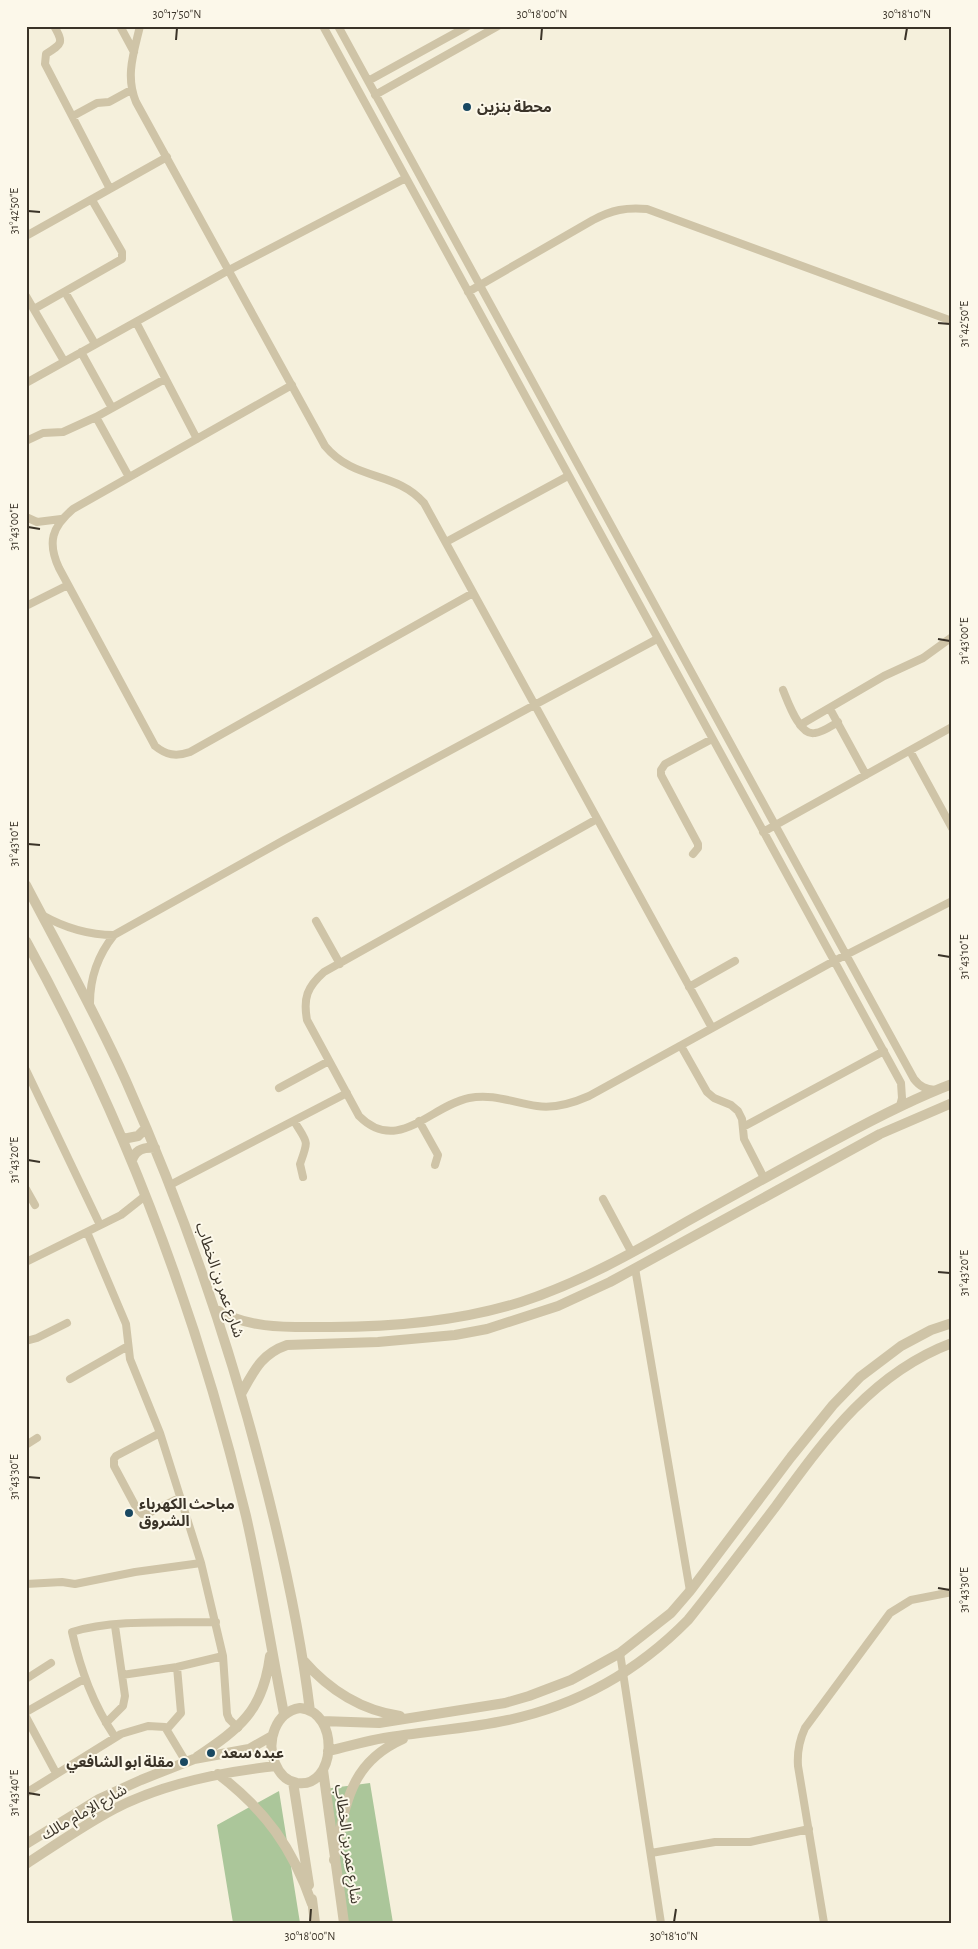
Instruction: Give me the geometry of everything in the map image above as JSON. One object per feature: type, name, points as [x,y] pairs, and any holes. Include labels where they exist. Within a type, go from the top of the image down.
[{"type":"street","points":[[54,26],[60,37],[60,43],[59,46],[46,54],[44,60],[110,189]]},
{"type":"street","points":[[120,26],[134,52]]},
{"type":"street","points":[[140,26],[130,70],[131,90],[325,446],[333,456],[354,469],[396,483],[416,494],[424,503],[712,1028]]},
{"type":"street","points":[[323,26],[657,639],[902,1083],[900,1106]]},
{"type":"street","points":[[338,26],[914,1079],[926,1089],[935,1090]]},
{"type":"street","points":[[368,82],[468,26]]},
{"type":"street","points":[[375,94],[498,26]]},
{"type":"street","points":[[73,116],[97,103],[110,102],[131,90]]},
{"type":"street","points":[[26,236],[167,158]]},
{"type":"street","points":[[26,383],[229,270],[406,178]]},
{"type":"street","points":[[34,309],[119,261],[123,255],[92,200]]},
{"type":"street","points":[[468,292],[610,211],[628,208],[647,209],[952,321]]},
{"type":"street","points":[[65,292],[95,344]]},
{"type":"street","points":[[26,296],[64,361]]},
{"type":"street","points":[[136,322],[197,439]]},
{"type":"street","points":[[81,352],[112,408]]},
{"type":"street","points":[[26,441],[43,433],[63,432],[96,417],[165,379]]},
{"type":"street","points":[[292,385],[72,509],[61,519],[54,530],[53,556],[155,746],[162,752],[171,755],[181,755],[200,746],[474,593]]},
{"type":"street","points":[[96,417],[129,477]]},
{"type":"street","points":[[446,542],[568,476]]},
{"type":"street","points":[[26,517],[37,522],[61,519]]},
{"type":"street","points":[[26,606],[68,585]]},
{"type":"street","points":[[800,725],[884,676],[923,658],[952,637]]},
{"type":"street","points":[[90,1004],[90,985],[95,967],[103,950],[114,935],[284,840],[657,639]]},
{"type":"street","points":[[783,690],[800,725],[806,731],[813,734],[838,722]]},
{"type":"street","points":[[830,709],[866,775]]},
{"type":"street","points":[[763,832],[952,728]]},
{"type":"street","points":[[693,854],[698,844],[661,775],[661,770],[666,764],[712,739]]},
{"type":"street","points":[[910,750],[952,828]]},
{"type":"street","points":[[597,819],[324,972],[314,981],[307,993],[304,1007],[307,1020],[359,1116],[367,1124],[378,1130],[389,1132],[401,1130],[458,1102],[478,1096],[498,1097],[537,1106],[556,1106],[575,1102],[834,961],[952,901]]},
{"type":"street","name":"شارع عمر بن الخطاب","points":[[26,884],[90,1004],[155,1148],[215,1309],[241,1394],[282,1553],[303,1660],[310,1711]]},
{"type":"street","points":[[42,914],[58,924],[80,931],[114,935]]},
{"type":"street","points":[[316,921],[340,964]]},
{"type":"street","points":[[26,941],[90,1064],[123,1139],[189,1315],[217,1406],[246,1516],[284,1714]]},
{"type":"street","points":[[689,987],[735,960]]},
{"type":"street","points":[[681,1046],[707,1092],[714,1098],[732,1105],[738,1111],[742,1119],[744,1139],[764,1178]]},
{"type":"street","points":[[743,1127],[884,1051]]},
{"type":"street","points":[[279,1088],[329,1061]]},
{"type":"street","points":[[26,1070],[100,1225]]},
{"type":"street","points":[[215,1309],[238,1321],[251,1324],[362,1327],[398,1325],[462,1316],[521,1302],[562,1287],[632,1253],[803,1157],[900,1106],[952,1084]]},
{"type":"street","points":[[170,1185],[347,1094]]},
{"type":"street","points":[[241,1394],[255,1368],[275,1349],[287,1345],[378,1342],[455,1335],[487,1329],[526,1317],[584,1295],[880,1134],[952,1103]]},
{"type":"street","points":[[294,1121],[306,1144],[305,1154],[300,1164],[303,1177]]},
{"type":"street","points":[[419,1121],[438,1155],[435,1165]]},
{"type":"street","points":[[123,1139],[138,1136],[146,1128]]},
{"type":"street","points":[[132,1160],[134,1154],[139,1150],[155,1148]]},
{"type":"street","points":[[803,1157],[812,1171]]},
{"type":"street","points":[[26,1189],[35,1206]]},
{"type":"street","points":[[26,1262],[120,1215],[145,1196]]},
{"type":"street","points":[[603,1199],[632,1253]]},
{"type":"street","points":[[87,1232],[126,1324],[130,1360],[160,1433],[201,1563],[223,1656],[227,1714],[238,1728]]},
{"type":"street","points":[[634,1268],[690,1592]]},
{"type":"street","points":[[521,1302],[526,1317]]},
{"type":"street","points":[[26,1341],[37,1338],[67,1323]]},
{"type":"street","points":[[322,1721],[379,1723],[503,1704],[571,1680],[620,1653],[671,1613],[690,1592],[833,1405],[860,1377],[885,1357],[924,1334],[952,1323]]},
{"type":"street","points":[[334,1860],[350,1795],[359,1775],[371,1758],[388,1746],[407,1737],[509,1720],[555,1706],[582,1696],[623,1674],[666,1642],[688,1620],[846,1416],[870,1392],[914,1360],[952,1343]]},
{"type":"street","points":[[70,1379],[128,1346]]},
{"type":"street","points":[[160,1433],[116,1456],[113,1462],[114,1466],[137,1509],[142,1514],[149,1513],[179,1498]]},
{"type":"street","points":[[26,1444],[37,1438]]},
{"type":"street","points":[[26,1584],[62,1582],[72,1584],[135,1572],[201,1563]]},
{"type":"street","points":[[824,1923],[798,1756],[798,1747],[805,1728],[890,1614],[912,1600],[952,1592]]},
{"type":"street","points":[[115,1737],[84,1679],[72,1632],[115,1626],[216,1622]]},
{"type":"street","points":[[106,1723],[119,1711],[125,1701],[115,1626]]},
{"type":"street","points":[[26,1792],[115,1737],[128,1731],[148,1726],[163,1726],[167,1729],[190,1761],[238,1728],[260,1694],[268,1669],[271,1647]]},
{"type":"street","points":[[620,1653],[661,1923]]},
{"type":"street","points":[[122,1675],[177,1667],[223,1656]]},
{"type":"street","points":[[303,1660],[327,1684],[350,1700],[375,1710],[408,1718]]},
{"type":"street","points":[[26,1679],[51,1664]]},
{"type":"street","points":[[167,1729],[181,1713],[177,1667]]},
{"type":"street","points":[[26,1712],[84,1679]]},
{"type":"street","points":[[549,1688],[555,1706]]},
{"type":"street","points":[[294,1709],[310,1711],[322,1721],[327,1735],[328,1750],[323,1770],[317,1778],[309,1782],[293,1782],[284,1776],[276,1766],[272,1751],[272,1736],[284,1714],[294,1709]]},
{"type":"street","points":[[26,1717],[56,1773]]},
{"type":"street","points":[[328,1750],[384,1738],[427,1733]]},
{"type":"street","name":"شارع الإمام مالك","points":[[26,1844],[113,1792],[190,1761],[249,1749],[272,1736]]},
{"type":"street","name":"شارع الإمام مالك","points":[[26,1864],[94,1821],[128,1803],[173,1786],[218,1774],[276,1766]]},
{"type":"street","name":"شارع عمر بن الخطاب","points":[[323,1770],[344,1923]]},
{"type":"street","points":[[218,1774],[248,1799],[269,1822],[295,1861],[312,1904]]},
{"type":"street","points":[[293,1782],[315,1923]]},
{"type":"street","points":[[651,1853],[715,1842],[750,1842],[809,1828]]},
{"type":"green space","points":[[370,1783],[393,1923],[346,1923],[324,1789]]},
{"type":"green space","points":[[279,1791],[300,1923],[233,1923],[217,1825]]},
{"type":"place","name":"محطة بنزين","points":[[467,107]]},
{"type":"place","name":"مباحث الكهرباء الشروق","points":[[129,1513]]},
{"type":"place","name":"عبده سعد","points":[[211,1753]]},
{"type":"place","name":"مقلة ابو الشافعي","points":[[184,1762]]}]
